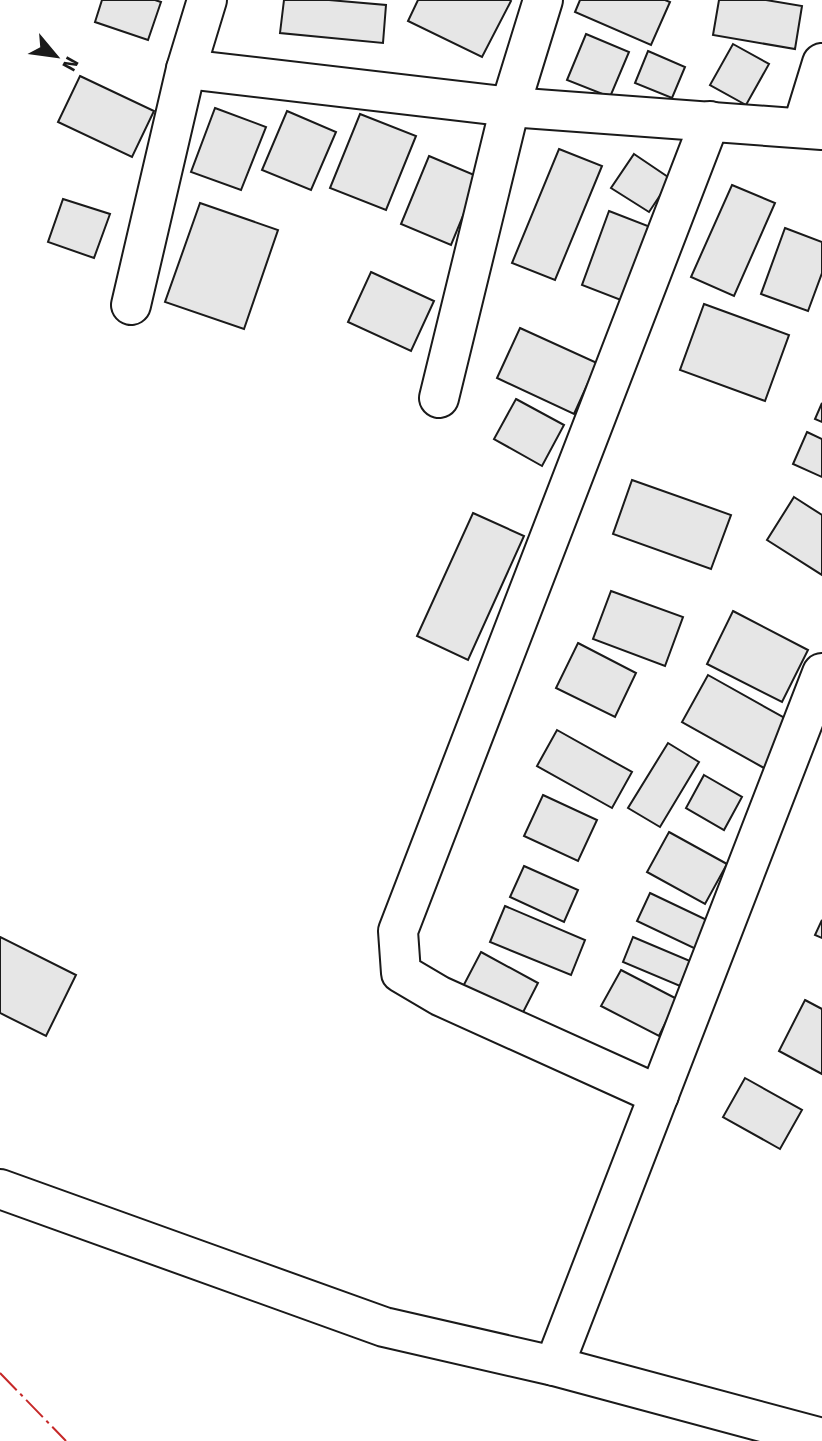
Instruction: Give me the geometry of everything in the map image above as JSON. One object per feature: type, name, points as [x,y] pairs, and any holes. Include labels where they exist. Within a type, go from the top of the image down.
[{"type":"street","points":[[131,305],[187,69],[207,0]]},
{"type":"street","points":[[439,398],[510,107],[543,0]]},
{"type":"street","points":[[187,69],[510,107],[812,129],[822,63]]},
{"type":"street","points":[[659,1095],[440,996],[401,973],[398,931],[709,121]]},
{"type":"street","points":[[554,1366],[822,673]]},
{"type":"street","points":[[0,1189],[384,1327],[554,1366],[822,1438]]},
{"type":"building","points":[[102,0],[161,2],[148,40],[95,22]]},
{"type":"building","points":[[284,0],[329,0],[386,5],[383,43],[280,33]]},
{"type":"building","points":[[418,0],[511,1],[482,57],[408,21]]},
{"type":"building","points":[[580,0],[670,2],[651,45],[575,12]]},
{"type":"building","points":[[719,0],[766,0],[802,6],[795,49],[713,35]]},
{"type":"building","points":[[586,34],[629,52],[610,97],[567,80]]},
{"type":"building","points":[[733,44],[769,64],[746,105],[710,85]]},
{"type":"building","points":[[648,51],[685,67],[672,98],[635,83]]},
{"type":"building","points":[[80,76],[154,111],[132,157],[58,122]]},
{"type":"building","points":[[215,108],[266,127],[241,190],[191,172]]},
{"type":"building","points":[[287,111],[336,132],[311,190],[262,170]]},
{"type":"building","points":[[360,114],[416,136],[386,210],[330,188]]},
{"type":"building","points":[[559,149],[602,166],[555,280],[512,263]]},
{"type":"building","points":[[634,154],[671,179],[649,212],[611,188]]},
{"type":"building","points":[[429,156],[479,177],[451,245],[401,224]]},
{"type":"building","points":[[732,185],[775,203],[734,296],[691,277]]},
{"type":"building","points":[[63,199],[110,214],[94,258],[48,242]]},
{"type":"building","points":[[200,203],[278,230],[244,329],[165,302]]},
{"type":"building","points":[[609,211],[653,228],[626,302],[582,285]]},
{"type":"building","points":[[785,228],[822,242],[822,273],[808,311],[761,294]]},
{"type":"building","points":[[371,272],[434,301],[411,351],[348,322]]},
{"type":"building","points":[[704,304],[789,335],[765,401],[680,370]]},
{"type":"building","points":[[520,328],[597,363],[574,414],[497,378]]},
{"type":"building","points":[[516,399],[564,425],[542,466],[494,439]]},
{"type":"building","points":[[822,403],[822,422],[815,419]]},
{"type":"building","points":[[807,432],[822,439],[822,477],[793,464]]},
{"type":"building","points":[[632,480],[731,515],[711,569],[613,534]]},
{"type":"building","points":[[794,497],[822,515],[822,575],[767,540]]},
{"type":"building","points":[[473,513],[524,536],[468,660],[417,636]]},
{"type":"building","points":[[611,591],[683,617],[665,666],[593,639]]},
{"type":"building","points":[[733,611],[808,650],[782,702],[707,664]]},
{"type":"building","points":[[578,643],[636,673],[615,717],[556,688]]},
{"type":"building","points":[[708,675],[790,721],[764,768],[682,722]]},
{"type":"building","points":[[557,730],[632,772],[612,808],[537,766]]},
{"type":"building","points":[[668,743],[699,762],[660,827],[628,808]]},
{"type":"building","points":[[704,775],[742,797],[724,830],[686,808]]},
{"type":"building","points":[[543,795],[597,820],[578,861],[524,836]]},
{"type":"building","points":[[669,832],[727,864],[705,904],[647,872]]},
{"type":"building","points":[[524,866],[578,890],[564,922],[510,897]]},
{"type":"building","points":[[650,893],[711,922],[698,950],[637,921]]},
{"type":"building","points":[[505,906],[585,940],[571,975],[490,942]]},
{"type":"building","points":[[822,920],[822,938],[815,935]]},
{"type":"building","points":[[0,937],[76,975],[46,1036],[0,1013]]},
{"type":"building","points":[[633,937],[690,961],[680,986],[623,962]]},
{"type":"building","points":[[481,952],[538,983],[516,1026],[458,996]]},
{"type":"building","points":[[621,970],[677,999],[659,1036],[601,1006]]},
{"type":"building","points":[[805,1000],[822,1009],[822,1074],[779,1051]]},
{"type":"building","points":[[745,1078],[802,1110],[780,1149],[723,1117]]},
{"type":"power","points":[[0,1373],[66,1441]]}]
